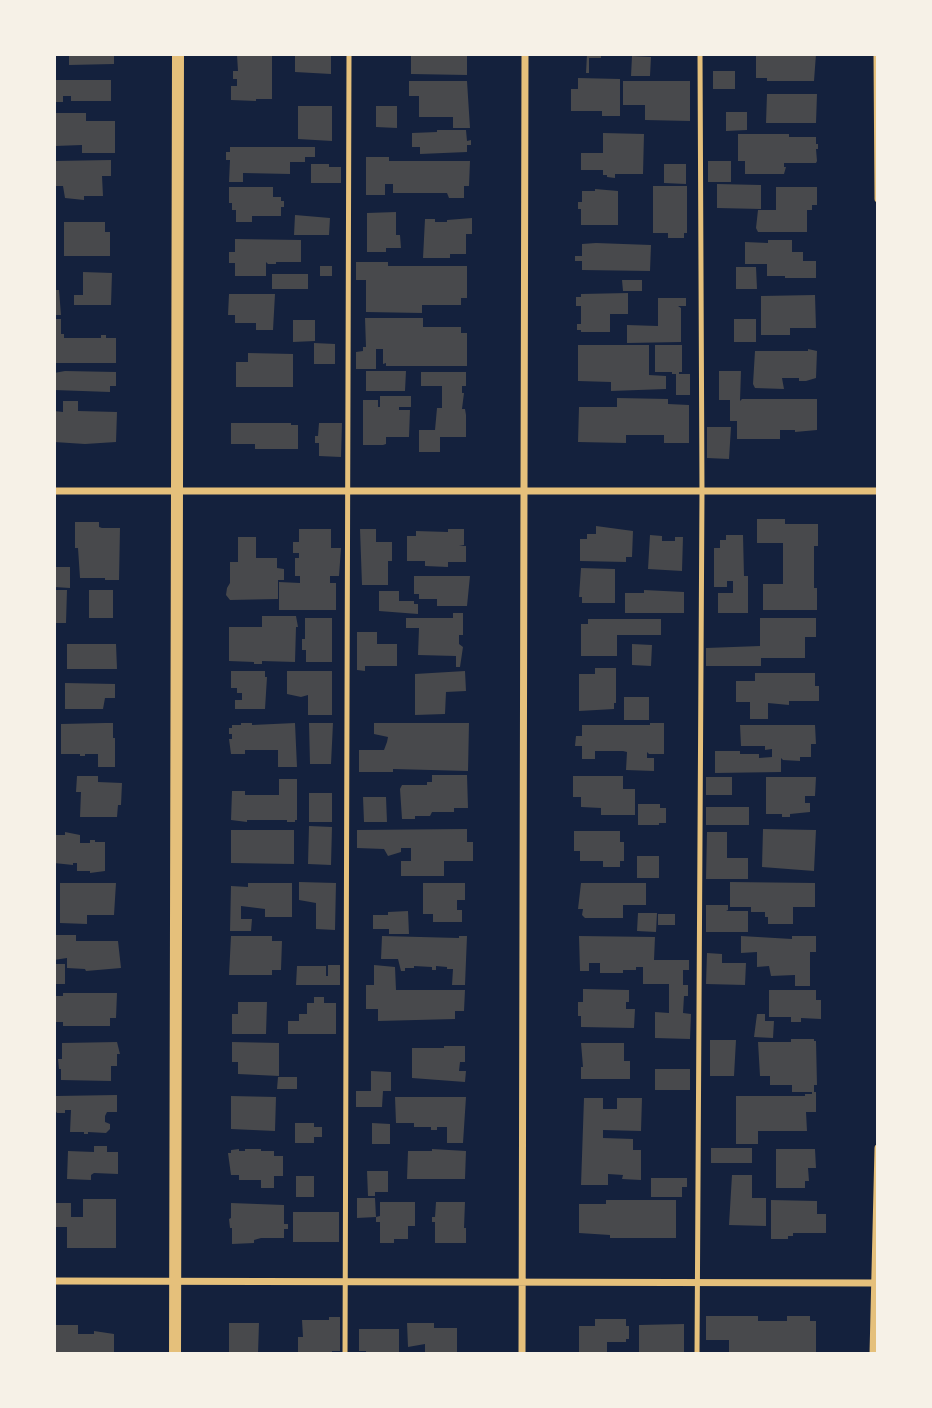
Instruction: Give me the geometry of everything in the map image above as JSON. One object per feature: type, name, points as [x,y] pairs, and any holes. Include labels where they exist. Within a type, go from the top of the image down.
[{"type":"street","points":[[175,1354],[178,54]]},
{"type":"street","points":[[522,1354],[525,54]]},
{"type":"street","points":[[877,54],[878,199]]},
{"type":"street","points":[[54,491],[878,491]]},
{"type":"street","points":[[873,1354],[878,1148]]},
{"type":"street","points":[[54,1280],[876,1283]]},
{"type":"lane","points":[[345,1354],[349,54]]},
{"type":"lane","points":[[697,1354],[702,491],[700,54]]},
{"type":"building","points":[[69,54],[114,54],[114,64],[69,65]]},
{"type":"building","points":[[295,54],[331,54],[331,74],[295,72]]},
{"type":"building","points":[[411,54],[467,54],[467,75],[411,74]]},
{"type":"building","points":[[587,54],[601,54],[601,58],[589,58],[589,73],[586,73]]},
{"type":"building","points":[[756,54],[816,54],[814,81],[767,81],[767,78],[756,78]]},
{"type":"building","points":[[237,55],[272,55],[272,99],[231,100],[231,86],[237,86],[233,71],[238,71]]},
{"type":"building","points":[[632,56],[651,57],[650,76],[631,76]]},
{"type":"building","points":[[713,71],[735,71],[735,89],[713,89]]},
{"type":"building","points":[[578,78],[620,79],[620,116],[602,116],[602,111],[571,111],[571,89],[578,89]]},
{"type":"building","points":[[54,80],[111,80],[111,101],[71,101],[71,96],[63,96],[63,102],[54,102]]},
{"type":"building","points":[[409,81],[467,81],[470,128],[453,128],[453,117],[419,117],[419,96],[409,96]]},
{"type":"building","points":[[623,81],[690,81],[690,121],[645,120],[645,105],[623,105]]},
{"type":"building","points":[[767,94],[817,94],[816,123],[766,123]]},
{"type":"building","points":[[298,106],[332,106],[332,141],[298,139]]},
{"type":"building","points":[[376,106],[397,106],[397,128],[376,127]]},
{"type":"building","points":[[726,112],[747,112],[747,130],[726,131]]},
{"type":"building","points":[[55,113],[86,113],[86,121],[115,121],[115,153],[82,153],[82,145],[55,146]]},
{"type":"building","points":[[466,130],[467,141],[471,140],[471,145],[467,145],[467,152],[420,154],[420,147],[412,147],[412,133]]},
{"type":"building","points":[[603,133],[644,134],[643,174],[615,174],[615,178],[603,175],[603,170],[581,170],[581,153],[603,153]]},
{"type":"building","points":[[738,134],[816,137],[817,161],[784,163],[784,174],[745,174],[745,161],[738,161]]},
{"type":"building","points":[[230,147],[315,147],[315,157],[305,157],[305,162],[290,162],[290,174],[243,173],[243,182],[229,182],[230,160],[226,160],[226,152],[230,152]]},
{"type":"building","points":[[366,157],[389,157],[389,161],[470,161],[469,186],[464,186],[464,198],[449,198],[447,193],[393,193],[393,184],[385,184],[385,195],[366,195]]},
{"type":"building","points":[[111,160],[111,176],[102,176],[103,196],[84,196],[84,200],[65,198],[63,186],[54,186],[54,161]]},
{"type":"building","points":[[708,161],[731,161],[731,182],[708,182]]},
{"type":"building","points":[[311,164],[341,167],[341,183],[311,183]]},
{"type":"building","points":[[664,164],[686,164],[686,184],[664,183]]},
{"type":"building","points":[[717,184],[761,185],[761,209],[717,208]]},
{"type":"building","points":[[653,186],[687,186],[687,233],[684,233],[684,238],[668,238],[668,233],[653,233]]},
{"type":"building","points":[[229,187],[273,187],[273,197],[281,197],[281,201],[284,201],[281,216],[252,216],[252,222],[236,222],[236,210],[232,210],[232,203],[229,203]]},
{"type":"building","points":[[776,187],[817,187],[817,205],[812,205],[812,210],[807,210],[807,232],[758,232],[758,210],[776,210]]},
{"type":"building","points":[[582,191],[618,191],[618,225],[581,225],[578,202],[582,202]]},
{"type":"building","points":[[396,212],[396,235],[400,235],[401,248],[386,248],[386,252],[367,252],[367,213]]},
{"type":"building","points":[[295,215],[330,218],[329,235],[294,235]]},
{"type":"building","points":[[472,218],[472,234],[466,234],[466,254],[450,254],[450,258],[423,258],[425,219],[447,222]]},
{"type":"building","points":[[64,222],[105,222],[105,232],[110,232],[110,256],[64,256]]},
{"type":"building","points":[[235,239],[301,240],[301,262],[266,262],[266,276],[235,276],[235,263],[229,263],[229,252],[235,252]]},
{"type":"building","points":[[768,240],[792,240],[792,252],[803,252],[803,261],[816,261],[816,278],[767,276],[767,264],[745,264],[745,242],[768,243]]},
{"type":"building","points":[[582,244],[651,245],[650,271],[582,270],[582,261],[575,261],[575,256],[582,256]]},
{"type":"building","points":[[356,262],[388,262],[388,266],[467,266],[467,298],[461,298],[461,305],[422,305],[422,313],[366,312],[366,280],[356,280]]},
{"type":"building","points":[[320,266],[332,266],[332,276],[320,276]]},
{"type":"building","points":[[736,267],[756,267],[757,289],[736,289]]},
{"type":"building","points":[[83,272],[112,273],[111,305],[74,305],[74,295],[83,295]]},
{"type":"building","points":[[272,274],[308,274],[308,289],[272,289]]},
{"type":"building","points":[[622,280],[642,280],[642,291],[623,291]]},
{"type":"building","points":[[54,290],[59,290],[61,315],[54,315]]},
{"type":"building","points":[[628,293],[628,314],[610,314],[610,332],[577,330],[577,324],[581,324],[581,306],[576,306],[576,297],[581,297],[581,294]]},
{"type":"building","points":[[229,294],[275,294],[273,330],[256,330],[256,323],[235,323],[235,315],[228,315]]},
{"type":"building","points":[[815,295],[816,328],[790,328],[790,335],[761,335],[761,296]]},
{"type":"building","points":[[658,298],[686,298],[686,306],[678,306],[681,308],[681,342],[627,343],[627,325],[658,326]]},
{"type":"building","points":[[365,318],[423,318],[423,327],[461,327],[461,333],[467,333],[467,366],[386,366],[386,363],[383,364],[383,349],[376,349],[376,369],[356,369],[356,352],[363,351],[363,347],[366,347]]},
{"type":"building","points":[[54,319],[61,319],[61,334],[64,334],[64,338],[101,338],[101,335],[106,335],[106,338],[116,338],[116,363],[54,363]]},
{"type":"building","points":[[734,319],[756,319],[756,342],[734,342]]},
{"type":"building","points":[[293,320],[315,320],[315,341],[293,342]]},
{"type":"building","points":[[314,343],[335,344],[335,364],[314,364]]},
{"type":"building","points":[[578,345],[649,345],[649,375],[666,376],[666,389],[611,391],[611,382],[578,381]]},
{"type":"building","points":[[655,345],[682,345],[682,372],[679,374],[690,374],[690,395],[676,395],[676,374],[655,372]]},
{"type":"building","points":[[755,351],[817,351],[816,378],[799,381],[799,378],[782,378],[784,389],[755,388]]},
{"type":"building","points":[[248,353],[293,354],[293,387],[236,387],[236,362],[248,362]]},
{"type":"building","points":[[366,371],[406,371],[405,391],[366,391]]},
{"type":"building","points":[[719,371],[741,371],[740,401],[817,399],[817,430],[780,430],[780,439],[737,439],[737,421],[730,421],[730,400],[719,400]]},
{"type":"building","points":[[116,372],[116,386],[110,386],[110,392],[54,390],[54,373]]},
{"type":"building","points":[[421,372],[466,372],[466,386],[462,386],[462,409],[465,409],[466,415],[466,437],[440,437],[440,452],[419,452],[419,430],[435,430],[437,408],[442,408],[442,386],[421,386]]},
{"type":"building","points":[[380,396],[411,396],[411,407],[399,407],[399,410],[410,410],[409,437],[386,437],[386,444],[363,445],[363,400],[378,400],[380,407]]},
{"type":"building","points":[[617,398],[668,399],[668,404],[689,405],[689,443],[664,443],[664,435],[626,435],[626,443],[578,442],[579,407],[617,407]]},
{"type":"building","points":[[63,401],[78,401],[78,411],[117,412],[116,442],[54,442],[54,411],[63,412]]},
{"type":"building","points":[[231,423],[298,425],[298,449],[255,449],[255,444],[231,444]]},
{"type":"building","points":[[319,423],[342,423],[341,457],[319,456],[319,443],[315,443],[315,436],[318,436]]},
{"type":"building","points":[[707,427],[731,427],[729,459],[707,458]]},
{"type":"building","points":[[757,519],[785,519],[785,524],[818,524],[818,546],[814,546],[817,610],[763,610],[763,584],[783,584],[783,543],[757,543]]},
{"type":"building","points":[[75,522],[99,522],[99,527],[102,528],[120,528],[119,580],[80,578],[78,548],[75,548]]},
{"type":"building","points":[[596,526],[633,531],[632,557],[626,557],[626,562],[580,561],[580,539],[587,539],[587,534],[596,534]]},
{"type":"building","points":[[299,529],[331,529],[331,548],[341,548],[339,576],[330,576],[330,583],[336,583],[336,610],[279,610],[279,582],[300,583],[300,576],[295,576],[295,558],[299,558],[299,553],[293,553],[293,542],[299,542]]},
{"type":"building","points":[[360,529],[376,529],[376,542],[392,542],[392,561],[388,561],[388,585],[362,585]]},
{"type":"building","points":[[448,529],[464,529],[464,545],[459,546],[466,546],[466,562],[448,562],[448,567],[425,566],[425,561],[407,561],[407,536],[416,536],[416,531],[448,532]]},
{"type":"building","points":[[650,535],[662,536],[662,541],[675,541],[675,537],[683,537],[682,571],[648,569]]},
{"type":"building","points":[[726,535],[743,535],[744,576],[748,576],[748,613],[718,613],[718,593],[733,593],[733,581],[727,581],[727,587],[714,587],[714,548],[720,548],[720,540],[726,540]]},
{"type":"building","points":[[238,537],[256,537],[256,558],[277,558],[277,568],[284,569],[284,580],[278,580],[278,599],[230,600],[226,595],[230,583],[230,562],[238,562]]},
{"type":"building","points":[[54,567],[70,567],[70,588],[54,587]]},
{"type":"building","points":[[581,568],[615,569],[615,603],[582,603],[582,597],[579,597]]},
{"type":"building","points":[[414,576],[470,576],[467,606],[437,606],[437,599],[419,599],[419,594],[414,594]]},
{"type":"building","points":[[54,590],[67,590],[66,623],[54,623]]},
{"type":"building","points":[[89,590],[113,590],[113,618],[89,618]]},
{"type":"building","points":[[644,590],[684,592],[684,613],[625,613],[625,593],[644,593]]},
{"type":"building","points":[[379,591],[399,591],[399,601],[414,601],[414,604],[418,604],[418,614],[379,611]]},
{"type":"building","points":[[453,613],[463,613],[463,635],[459,635],[459,644],[463,647],[460,667],[456,667],[456,656],[418,655],[419,628],[406,628],[406,618],[453,618]]},
{"type":"building","points":[[262,616],[296,616],[298,627],[295,662],[262,661],[262,664],[254,664],[229,661],[229,627],[262,627]]},
{"type":"building","points":[[305,618],[332,618],[332,662],[306,662],[306,650],[302,650]]},
{"type":"building","points":[[760,618],[816,618],[816,637],[805,637],[805,658],[761,658],[761,666],[706,666],[706,648],[760,646]]},
{"type":"building","points":[[588,619],[661,619],[661,635],[617,635],[617,656],[581,656],[581,624],[588,624]]},
{"type":"building","points":[[357,632],[377,632],[377,644],[397,644],[397,666],[365,666],[365,671],[357,670]]},
{"type":"building","points":[[67,644],[116,644],[117,669],[67,669]]},
{"type":"building","points":[[632,644],[652,645],[651,666],[632,665]]},
{"type":"building","points":[[595,668],[616,668],[614,709],[579,711],[579,674],[595,674]]},
{"type":"building","points":[[231,671],[265,671],[265,709],[235,709],[235,700],[242,700],[242,693],[237,693],[237,688],[231,688]]},
{"type":"building","points":[[287,671],[332,671],[332,715],[308,715],[308,695],[301,697],[287,694]]},
{"type":"building","points":[[465,671],[466,691],[446,692],[445,714],[415,715],[415,674]]},
{"type":"building","points":[[755,673],[815,673],[815,686],[819,686],[819,701],[789,701],[789,705],[768,703],[768,719],[750,719],[750,702],[736,702],[736,681],[755,681]]},
{"type":"building","points":[[65,683],[115,684],[115,698],[105,698],[103,709],[65,709]]},
{"type":"building","points":[[624,697],[649,697],[649,720],[624,720]]},
{"type":"building","points":[[113,723],[115,767],[98,767],[98,754],[61,754],[61,724]]},
{"type":"building","points":[[241,723],[295,723],[297,767],[278,767],[278,750],[245,750],[245,754],[231,754],[229,739],[232,739],[232,734],[229,734],[229,728]]},
{"type":"building","points":[[309,723],[333,723],[331,764],[310,764]]},
{"type":"building","points":[[374,723],[469,723],[468,771],[393,769],[393,772],[359,772],[359,750],[384,750],[387,742],[388,737],[374,734]]},
{"type":"building","points":[[664,723],[664,754],[647,752],[647,758],[654,758],[654,771],[626,770],[627,752],[623,751],[595,751],[595,759],[582,759],[582,746],[575,746],[576,736],[582,736],[582,725]]},
{"type":"building","points":[[740,725],[815,725],[816,744],[811,744],[811,757],[800,757],[800,761],[781,758],[781,772],[715,773],[715,751],[740,751],[740,754],[759,754],[759,758],[772,757],[772,749],[765,750],[765,746],[741,746]]},
{"type":"building","points":[[432,775],[467,775],[468,808],[454,808],[454,812],[432,812],[430,816],[402,819],[402,785],[427,785],[427,782],[432,782]]},
{"type":"building","points":[[77,776],[98,776],[98,782],[122,783],[121,805],[118,805],[117,817],[80,817],[81,792],[76,792]]},
{"type":"building","points":[[573,776],[623,776],[623,789],[635,789],[635,815],[601,815],[601,808],[581,807],[581,797],[573,797]]},
{"type":"building","points":[[706,777],[732,777],[732,795],[706,795]]},
{"type":"building","points":[[766,777],[816,777],[815,796],[805,796],[805,803],[810,803],[810,812],[790,814],[790,817],[766,814]]},
{"type":"building","points":[[279,779],[297,779],[295,822],[231,820],[232,791],[245,791],[245,795],[279,795]]},
{"type":"building","points":[[309,793],[332,793],[332,822],[309,822]]},
{"type":"building","points":[[363,797],[386,797],[387,822],[364,822]]},
{"type":"building","points":[[638,804],[660,804],[660,808],[666,808],[666,823],[638,825]]},
{"type":"building","points":[[706,807],[749,807],[749,825],[706,825]]},
{"type":"building","points":[[309,826],[332,827],[331,865],[308,864]]},
{"type":"building","points":[[467,829],[467,842],[473,842],[473,861],[444,861],[444,876],[401,876],[401,861],[411,861],[411,848],[401,848],[401,852],[388,856],[384,849],[357,848],[357,830]]},
{"type":"building","points":[[763,829],[816,830],[814,871],[762,867]]},
{"type":"building","points":[[231,830],[294,830],[294,864],[231,863]]},
{"type":"building","points":[[574,831],[620,831],[620,842],[624,842],[624,861],[620,861],[620,867],[603,867],[603,861],[580,861],[580,851],[574,851]]},
{"type":"building","points":[[65,832],[80,835],[80,843],[90,843],[90,840],[105,842],[105,871],[77,871],[77,863],[54,863],[54,835],[65,835]]},
{"type":"building","points":[[707,832],[727,832],[727,858],[748,858],[748,879],[706,879]]},
{"type":"building","points":[[637,856],[659,856],[659,878],[637,878]]},
{"type":"building","points":[[299,882],[336,883],[335,930],[316,929],[316,903],[299,900]]},
{"type":"building","points":[[730,882],[815,883],[815,907],[793,907],[793,924],[768,924],[765,912],[751,912],[751,907],[730,907]]},
{"type":"building","points":[[60,883],[116,883],[114,915],[87,915],[87,924],[60,923]]},
{"type":"building","points":[[248,883],[292,883],[292,917],[265,917],[265,909],[241,906],[241,919],[252,919],[251,931],[230,931],[231,886],[248,887]]},
{"type":"building","points":[[423,883],[465,883],[465,900],[457,900],[457,910],[462,910],[462,922],[433,922],[433,914],[423,914]]},
{"type":"building","points":[[581,883],[646,883],[646,905],[623,905],[623,918],[585,918],[582,915],[583,909],[578,909]]},
{"type":"building","points":[[706,905],[728,905],[726,911],[748,911],[748,932],[706,932]]},
{"type":"building","points":[[408,911],[409,934],[389,934],[389,929],[373,929],[373,915]]},
{"type":"building","points":[[638,913],[657,913],[656,932],[637,931]]},
{"type":"building","points":[[658,914],[675,914],[675,925],[658,925]]},
{"type":"building","points":[[54,935],[76,935],[76,941],[118,941],[121,968],[86,971],[67,968],[67,958],[54,960]]},
{"type":"building","points":[[231,936],[272,936],[272,941],[282,941],[281,970],[272,970],[272,975],[229,975]]},
{"type":"building","points":[[382,936],[467,936],[465,985],[452,985],[453,969],[447,967],[436,966],[436,970],[432,970],[432,967],[414,966],[401,971],[398,959],[381,959]]},
{"type":"building","points":[[579,936],[655,937],[654,960],[689,960],[689,970],[683,970],[683,985],[688,985],[688,996],[684,996],[683,1013],[691,1014],[690,1039],[655,1038],[655,1012],[669,1013],[669,984],[643,984],[643,967],[623,970],[623,973],[600,973],[600,963],[589,963],[589,971],[580,971]]},
{"type":"building","points":[[741,936],[792,939],[792,936],[816,936],[816,952],[810,952],[810,986],[795,986],[795,975],[771,976],[769,966],[757,967],[757,952],[741,953]]},
{"type":"building","points":[[707,953],[722,954],[722,963],[746,963],[745,985],[706,984]]},
{"type":"building","points":[[54,964],[65,964],[65,984],[54,984]]},
{"type":"building","points":[[328,965],[340,965],[340,985],[296,985],[297,966],[326,966],[328,976]]},
{"type":"building","points":[[374,965],[395,967],[396,990],[465,990],[464,1011],[455,1011],[455,1019],[378,1021],[378,1009],[366,1009],[366,985],[374,985]]},
{"type":"building","points":[[583,989],[629,990],[626,1009],[635,1009],[634,1028],[581,1027],[578,1002],[583,1002]]},
{"type":"building","points":[[769,990],[816,990],[816,1000],[821,1000],[821,1019],[801,1018],[801,1022],[791,1022],[791,1017],[769,1017]]},
{"type":"building","points":[[63,993],[117,993],[116,1018],[110,1018],[110,1026],[63,1026],[63,1022],[54,1022],[54,996],[63,996]]},
{"type":"building","points":[[314,997],[324,997],[324,1003],[336,1003],[336,1034],[288,1034],[288,1021],[299,1021],[299,1014],[307,1014],[307,1003],[314,1003]]},
{"type":"building","points":[[238,1002],[267,1002],[266,1034],[232,1034],[232,1014],[238,1014]]},
{"type":"building","points":[[757,1014],[765,1014],[765,1021],[774,1021],[773,1038],[754,1037]]},
{"type":"building","points":[[791,1039],[816,1041],[817,1085],[814,1085],[814,1092],[792,1092],[792,1085],[770,1085],[770,1076],[760,1076],[758,1042],[791,1042]]},
{"type":"building","points":[[710,1040],[736,1040],[734,1076],[710,1076]]},
{"type":"building","points":[[117,1042],[120,1054],[117,1054],[117,1066],[111,1066],[111,1081],[61,1080],[58,1059],[62,1059],[62,1043]]},
{"type":"building","points":[[232,1042],[279,1043],[279,1076],[238,1074],[238,1062],[232,1062]]},
{"type":"building","points":[[581,1043],[624,1043],[624,1061],[630,1061],[630,1079],[581,1079]]},
{"type":"building","points":[[465,1046],[465,1062],[460,1062],[459,1071],[466,1071],[465,1082],[412,1078],[412,1048]]},
{"type":"building","points":[[655,1069],[690,1069],[690,1090],[655,1090]]},
{"type":"building","points":[[371,1071],[391,1072],[391,1091],[383,1091],[382,1107],[356,1107],[356,1091],[371,1091]]},
{"type":"building","points":[[278,1077],[297,1077],[297,1089],[277,1089]]},
{"type":"building","points":[[816,1092],[816,1112],[806,1112],[807,1131],[758,1131],[758,1144],[736,1144],[736,1096],[805,1096]]},
{"type":"building","points":[[117,1095],[117,1112],[107,1112],[105,1116],[105,1122],[110,1124],[106,1133],[70,1132],[71,1110],[57,1113],[55,1110],[56,1096]]},
{"type":"building","points":[[231,1096],[276,1097],[275,1131],[231,1129]]},
{"type":"building","points":[[395,1097],[466,1097],[463,1143],[447,1143],[447,1127],[431,1130],[431,1127],[414,1127],[414,1123],[396,1123]]},
{"type":"building","points":[[584,1098],[603,1098],[603,1109],[617,1109],[617,1098],[642,1098],[641,1131],[603,1130],[603,1138],[633,1139],[633,1150],[641,1150],[641,1180],[622,1179],[623,1175],[608,1174],[608,1185],[581,1185]]},
{"type":"building","points":[[295,1123],[314,1123],[314,1127],[322,1127],[322,1137],[314,1137],[314,1143],[295,1143]]},
{"type":"building","points":[[372,1123],[390,1124],[390,1144],[372,1144]]},
{"type":"building","points":[[94,1146],[107,1146],[107,1152],[118,1152],[118,1174],[94,1173],[91,1180],[67,1179],[68,1151],[94,1152]]},
{"type":"building","points":[[711,1148],[752,1148],[752,1163],[711,1163]]},
{"type":"building","points":[[239,1149],[274,1151],[274,1156],[283,1156],[283,1176],[274,1176],[274,1188],[261,1188],[261,1180],[239,1180],[239,1175],[231,1175],[228,1153]]},
{"type":"building","points":[[776,1149],[815,1149],[816,1168],[808,1168],[809,1181],[805,1181],[805,1188],[776,1188]]},
{"type":"building","points":[[408,1151],[466,1151],[465,1179],[407,1179]]},
{"type":"building","points":[[367,1171],[388,1171],[388,1192],[375,1192],[375,1196],[368,1196]]},
{"type":"building","points":[[732,1175],[752,1175],[752,1198],[766,1198],[766,1226],[729,1225]]},
{"type":"building","points":[[296,1176],[314,1176],[314,1197],[296,1197]]},
{"type":"building","points":[[651,1178],[687,1178],[687,1187],[682,1187],[682,1197],[651,1197]]},
{"type":"building","points":[[357,1198],[375,1198],[376,1217],[357,1218]]},
{"type":"building","points":[[83,1199],[116,1199],[116,1248],[67,1248],[67,1227],[54,1227],[54,1203],[71,1203],[71,1217],[83,1217]]},
{"type":"building","points":[[606,1200],[676,1200],[676,1238],[610,1238],[610,1235],[579,1233],[579,1204],[606,1204]]},
{"type":"building","points":[[771,1200],[817,1201],[817,1214],[826,1214],[826,1233],[793,1233],[788,1239],[771,1239]]},
{"type":"building","points":[[380,1202],[415,1202],[415,1226],[408,1226],[408,1239],[380,1243],[380,1222],[376,1222],[376,1217],[380,1216]]},
{"type":"building","points":[[436,1202],[465,1202],[466,1243],[435,1243],[435,1222],[432,1222],[432,1217],[435,1217]]},
{"type":"building","points":[[231,1203],[284,1205],[284,1224],[288,1224],[288,1229],[284,1229],[284,1238],[261,1238],[254,1240],[254,1243],[232,1244],[229,1219]]},
{"type":"building","points":[[293,1212],[339,1212],[339,1242],[293,1242]]},
{"type":"building","points":[[706,1316],[758,1316],[758,1321],[787,1321],[787,1316],[810,1316],[810,1321],[816,1321],[816,1354],[729,1354],[729,1340],[706,1340]]},
{"type":"building","points":[[329,1317],[340,1317],[340,1351],[332,1351],[332,1354],[298,1354],[298,1337],[303,1337],[302,1320],[329,1320]]},
{"type":"building","points":[[595,1319],[626,1319],[629,1339],[626,1339],[626,1342],[607,1342],[607,1354],[579,1354],[579,1326],[595,1326]]},
{"type":"building","points":[[229,1323],[259,1323],[258,1354],[229,1354]]},
{"type":"building","points":[[407,1323],[434,1323],[434,1328],[457,1328],[457,1354],[425,1354],[425,1344],[408,1347]]},
{"type":"building","points":[[684,1324],[684,1354],[639,1354],[639,1325]]},
{"type":"building","points":[[54,1325],[78,1325],[78,1334],[94,1334],[94,1331],[114,1334],[114,1354],[54,1354]]},
{"type":"building","points":[[359,1329],[399,1329],[399,1354],[366,1354],[366,1351],[359,1351]]}]
